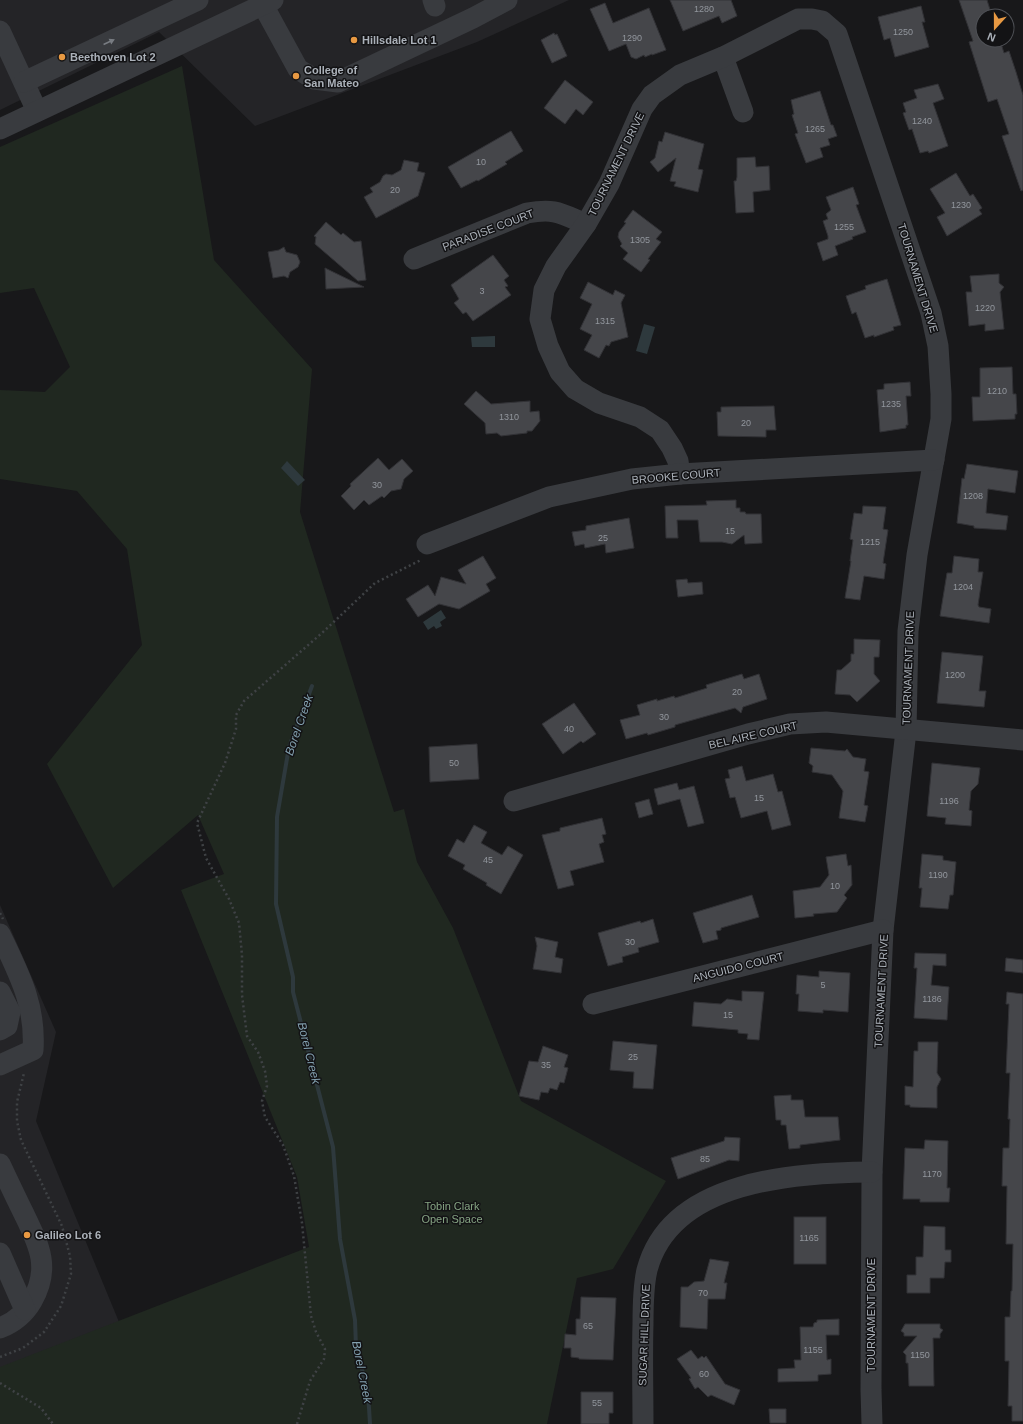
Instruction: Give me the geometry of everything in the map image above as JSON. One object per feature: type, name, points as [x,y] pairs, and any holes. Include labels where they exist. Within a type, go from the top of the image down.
[{"type":"street","points":[[24,82],[198,0]]},
{"type":"street","points":[[0,129],[268,3],[298,69],[314,79],[338,82],[473,18],[507,0]]},
{"type":"street","name":"TOURNAMENT DRIVE","points":[[680,474],[678,461],[672,448],[660,430],[640,417],[599,403],[575,389],[560,372],[548,346],[540,319],[544,290],[556,266],[586,224],[609,184],[642,109],[652,95],[680,75],[723,57],[798,19],[822,21],[837,34],[931,313],[938,346],[941,394],[941,419],[917,555],[908,631],[906,731],[883,930],[872,1172],[872,1424]]},
{"type":"street","points":[[0,31],[37,111]]},
{"type":"street","points":[[723,57],[743,112]]},
{"type":"street","name":"PARADISE COURT","points":[[414,259],[527,213],[545,210],[554,211],[586,224]]},
{"type":"street","name":"BROOKE COURT","points":[[428,544],[549,496],[632,479],[680,474],[934,460]]},
{"type":"street","name":"BEL AIRE COURT","points":[[514,801],[748,734],[790,724],[826,722],[906,731],[1023,740]]},
{"type":"street","points":[[0,1065],[29,1059],[32,1015],[28,996],[2,927]]},
{"type":"street","name":"ANGUIDO COURT","points":[[593,1004],[883,930]]},
{"type":"street","points":[[0,992],[10,1012],[7,1026],[0,1030]]},
{"type":"street","points":[[0,1164],[41,1253],[42,1266],[40,1280],[34,1298],[25,1310],[12,1322],[0,1328]]},
{"type":"street","name":"SUGAR HILL DRIVE","points":[[643,1424],[644,1294],[647,1270],[655,1250],[664,1235],[683,1214],[715,1194],[768,1181],[815,1174],[872,1172]]},
{"type":"street","points":[[0,1253],[25,1310]]},
{"type":"path","points":[[297,1424],[310,1381],[324,1359],[325,1349],[316,1332],[311,1316],[302,1223],[294,1176],[283,1145],[265,1118],[262,1101],[267,1086],[265,1071],[258,1052],[248,1036],[242,995],[242,955],[239,923],[206,858],[197,823],[225,763],[236,729],[236,715],[244,701],[322,633],[375,583],[424,558],[428,544]]},
{"type":"path","points":[[0,913],[2,927]]},
{"type":"path","points":[[0,1357],[23,1348],[44,1332],[61,1306],[71,1274],[70,1256],[62,1226],[19,1134],[17,1102],[29,1059]]},
{"type":"path","points":[[0,1384],[41,1408],[53,1424]]},
{"type":"shaded area","name":"College of San Mateo","points":[[0,0],[569,0],[477,42],[255,126],[159,32],[0,110]]},
{"type":"shaded area","points":[[644,324],[655,327],[647,354],[636,351]]},
{"type":"shaded area","points":[[495,336],[495,347],[472,347],[471,337]]},
{"type":"shaded area","points":[[287,461],[305,480],[298,486],[281,468]]},
{"type":"shaded area","points":[[441,610],[446,618],[440,622],[442,626],[436,629],[434,626],[428,630],[423,622]]},
{"type":"shaded area","points":[[0,905],[56,1032],[36,1121],[119,1322],[0,1370]]},
{"type":"green space","name":"Tobin Clark Open Space","points":[[182,66],[214,260],[312,369],[300,512],[394,812],[404,809],[417,862],[453,928],[521,1101],[666,1181],[613,1269],[577,1278],[547,1424],[0,1424],[0,1367],[309,1247],[297,1177],[181,890],[224,874],[198,815],[113,888],[47,764],[142,645],[127,549],[77,491],[0,479],[0,390],[45,392],[70,367],[34,288],[0,293],[0,147]]},
{"type":"building","points":[[670,0],[731,0],[737,16],[722,23],[719,16],[683,31]]},
{"type":"building","points":[[959,0],[987,0],[990,8],[975,8],[975,48],[1002,48],[1004,53],[1009,51],[1016,72],[1023,95],[1023,190],[1021,191],[1002,136],[1009,134],[997,99],[988,102],[969,42],[973,41]]},
{"type":"building","points":[[605,3],[613,23],[649,8],[666,50],[645,57],[644,55],[636,59],[631,57],[626,44],[609,51],[590,9]]},
{"type":"building","points":[[921,6],[925,22],[922,22],[929,47],[895,57],[890,38],[884,40],[878,17]]},
{"type":"building","points":[[554,33],[555,35],[557,34],[567,56],[552,63],[541,40]]},
{"type":"building","points":[[565,80],[593,102],[583,115],[576,109],[565,124],[544,108]]},
{"type":"building","points":[[938,84],[944,99],[933,103],[948,146],[929,153],[928,151],[920,153],[912,129],[909,130],[903,113],[906,112],[903,103],[917,98],[914,90]]},
{"type":"building","points":[[820,91],[831,125],[833,125],[837,136],[828,139],[830,145],[820,148],[823,157],[806,163],[795,134],[798,133],[792,115],[794,114],[791,100]]},
{"type":"building","points":[[511,131],[523,151],[505,162],[507,164],[478,181],[477,180],[461,188],[448,167]]},
{"type":"building","points":[[665,132],[704,144],[698,169],[703,170],[698,192],[674,186],[676,182],[670,181],[676,158],[658,172],[650,162],[655,158],[659,141],[662,142]]},
{"type":"building","points":[[755,157],[756,167],[769,166],[770,190],[753,192],[754,212],[736,213],[734,181],[736,181],[737,177],[737,158]]},
{"type":"building","points":[[404,160],[419,163],[417,171],[425,173],[418,196],[376,218],[364,197],[373,192],[370,188],[380,182],[383,176],[386,174],[392,175],[401,170]]},
{"type":"building","points":[[956,173],[970,196],[973,194],[982,208],[979,210],[982,214],[947,236],[937,217],[945,213],[930,189]]},
{"type":"building","points":[[853,187],[859,204],[856,205],[866,232],[852,237],[853,239],[835,246],[838,255],[823,261],[817,243],[828,239],[823,221],[828,219],[826,214],[831,210],[826,197]]},
{"type":"building","points":[[633,210],[662,232],[656,239],[661,242],[648,259],[650,260],[641,272],[623,259],[628,253],[620,246],[622,244],[618,237],[619,232],[626,223],[624,222]]},
{"type":"building","points":[[326,222],[341,235],[343,233],[354,242],[361,241],[366,280],[358,281],[315,244],[316,237],[314,236]]},
{"type":"building","points":[[284,247],[286,252],[297,255],[300,262],[298,267],[290,272],[288,278],[284,276],[273,278],[268,252],[279,250]]},
{"type":"building","points":[[493,255],[509,276],[504,280],[508,286],[505,287],[511,295],[473,321],[466,312],[463,314],[454,303],[459,299],[451,285]]},
{"type":"building","points":[[325,268],[364,287],[326,289]]},
{"type":"building","points":[[999,274],[999,283],[1004,287],[1000,292],[1004,329],[985,331],[985,324],[969,326],[966,292],[972,292],[970,276]]},
{"type":"building","points":[[887,279],[901,325],[893,327],[894,330],[874,337],[874,335],[865,338],[856,312],[852,314],[846,296],[866,289],[865,286]]},
{"type":"building","points":[[588,282],[613,295],[615,290],[625,295],[621,303],[628,337],[611,342],[609,346],[606,345],[599,358],[584,350],[592,335],[580,329],[592,304],[580,298]]},
{"type":"building","points":[[1012,367],[1013,394],[1016,394],[1017,414],[1015,414],[1015,419],[973,421],[972,397],[980,397],[980,368]]},
{"type":"building","points":[[910,382],[911,396],[906,396],[908,425],[906,425],[906,428],[880,432],[877,390],[884,389],[884,384]]},
{"type":"building","points":[[476,391],[491,404],[530,401],[530,412],[539,411],[540,421],[532,431],[527,431],[527,433],[501,436],[497,433],[486,434],[485,423],[464,404]]},
{"type":"building","points":[[774,406],[776,430],[766,430],[766,437],[718,436],[717,412],[721,412],[721,407]]},
{"type":"building","points":[[378,458],[389,470],[402,459],[413,471],[404,479],[401,489],[391,491],[384,498],[382,496],[369,505],[364,500],[354,510],[341,496],[351,486],[350,484]]},
{"type":"building","points":[[967,464],[1018,471],[1015,493],[988,489],[986,513],[1008,516],[1006,530],[974,528],[974,526],[957,523],[962,478],[964,479]]},
{"type":"building","points":[[736,500],[736,508],[740,508],[740,512],[745,512],[746,514],[761,514],[762,543],[745,544],[744,535],[732,544],[722,542],[700,542],[698,520],[677,520],[678,538],[666,538],[665,506],[707,505],[706,501]]},
{"type":"building","points":[[863,506],[886,507],[883,529],[888,530],[883,563],[886,564],[884,579],[864,576],[860,600],[845,598],[851,561],[853,540],[850,539],[854,513],[862,514]]},
{"type":"building","points":[[629,518],[634,548],[606,553],[605,544],[585,548],[584,544],[575,546],[572,532],[586,530],[586,526]]},
{"type":"building","points":[[483,556],[496,578],[486,584],[490,591],[459,609],[439,604],[418,617],[406,599],[428,585],[435,596],[441,577],[466,584],[458,570]]},
{"type":"building","points":[[954,556],[979,559],[978,572],[983,572],[978,605],[979,607],[991,609],[989,623],[940,616],[947,573],[952,573]]},
{"type":"building","points":[[687,579],[688,583],[702,582],[703,594],[678,597],[676,580]]},
{"type":"building","points":[[854,639],[880,640],[879,657],[874,657],[874,674],[880,681],[857,702],[850,695],[835,694],[837,670],[841,670],[851,661],[851,654],[854,654]]},
{"type":"building","points":[[942,652],[983,656],[979,691],[986,691],[984,707],[937,703]]},
{"type":"building","points":[[742,674],[744,679],[759,674],[767,699],[743,707],[741,713],[735,708],[675,725],[675,727],[648,735],[647,733],[626,739],[620,720],[640,715],[637,705],[657,699],[657,701],[674,696],[675,698],[707,688],[706,685]]},
{"type":"building","points":[[574,703],[596,734],[583,743],[581,741],[563,754],[542,724]]},
{"type":"building","points":[[477,744],[479,779],[430,782],[429,747]]},
{"type":"building","points":[[811,748],[845,751],[847,749],[853,757],[866,759],[864,771],[869,772],[864,805],[868,806],[865,822],[839,818],[843,791],[832,775],[812,772],[813,766],[809,763]]},
{"type":"building","points":[[932,763],[980,768],[978,784],[971,791],[969,810],[972,811],[971,826],[945,824],[946,818],[927,816]]},
{"type":"building","points":[[742,766],[746,781],[773,774],[778,792],[782,791],[791,825],[772,830],[767,811],[741,818],[735,797],[730,798],[725,779],[730,778],[728,770]]},
{"type":"building","points":[[677,783],[679,790],[694,786],[704,823],[688,827],[680,799],[658,805],[654,789]]},
{"type":"building","points":[[649,799],[653,814],[639,818],[635,803]]},
{"type":"building","points":[[602,818],[606,834],[602,835],[604,842],[599,844],[604,862],[570,871],[574,885],[558,889],[542,835],[560,831],[560,828]]},
{"type":"building","points":[[474,825],[487,832],[481,843],[502,855],[508,846],[523,855],[501,894],[486,885],[487,883],[463,869],[465,865],[448,856],[457,839],[464,843]]},
{"type":"building","points":[[846,854],[848,866],[851,865],[852,885],[844,895],[847,898],[837,912],[813,914],[814,916],[795,918],[793,891],[820,887],[829,875],[826,857]]},
{"type":"building","points":[[922,854],[943,856],[943,860],[956,862],[953,895],[950,895],[948,909],[920,907],[922,888],[919,888]]},
{"type":"building","points":[[752,895],[759,917],[721,928],[721,930],[716,931],[718,939],[703,943],[693,913]]},
{"type":"building","points":[[653,919],[659,942],[638,948],[639,952],[622,957],[623,962],[608,966],[598,933],[640,921],[641,923]]},
{"type":"building","points":[[535,937],[558,942],[555,957],[563,959],[561,973],[533,969],[537,946]]},
{"type":"building","points":[[915,953],[946,954],[946,966],[933,965],[931,985],[949,987],[947,1020],[914,1018],[917,968],[914,968]]},
{"type":"building","points":[[1006,958],[1023,960],[1023,973],[1005,971]]},
{"type":"building","points":[[819,971],[850,973],[848,1012],[823,1010],[823,1013],[798,1011],[799,994],[796,994],[797,975],[819,977]]},
{"type":"building","points":[[742,991],[764,992],[759,1040],[747,1039],[748,1034],[738,1033],[738,1030],[692,1026],[694,1002],[721,1004],[727,999],[742,1001]]},
{"type":"building","points":[[1007,992],[1023,994],[1023,1421],[1012,1421],[1012,1406],[1008,1406],[1009,1361],[1005,1361],[1005,1317],[1010,1317],[1013,1244],[1006,1244],[1007,1186],[1002,1186],[1003,1148],[1009,1148],[1010,1119],[1008,1119],[1010,1073],[1006,1073],[1009,1004],[1006,1004]]},
{"type":"building","points":[[613,1041],[657,1045],[653,1089],[633,1088],[634,1072],[610,1070]]},
{"type":"building","points":[[918,1042],[938,1042],[937,1073],[941,1079],[937,1087],[937,1108],[910,1107],[910,1105],[905,1105],[905,1086],[913,1087],[914,1051],[918,1051]]},
{"type":"building","points":[[543,1046],[568,1055],[564,1067],[568,1068],[564,1083],[560,1082],[557,1090],[550,1088],[548,1093],[541,1092],[539,1100],[519,1096],[529,1061],[538,1062]]},
{"type":"building","points":[[791,1095],[791,1100],[803,1100],[805,1117],[838,1117],[840,1140],[800,1145],[800,1148],[789,1149],[786,1125],[781,1125],[781,1120],[776,1120],[774,1096]]},
{"type":"building","points":[[725,1137],[740,1138],[739,1161],[729,1160],[678,1179],[671,1158],[724,1141]]},
{"type":"building","points":[[925,1140],[948,1141],[947,1188],[950,1188],[949,1202],[920,1202],[920,1199],[903,1199],[905,1148],[924,1149]]},
{"type":"building","points":[[794,1217],[826,1217],[826,1264],[794,1264]]},
{"type":"building","points":[[924,1226],[945,1227],[945,1250],[951,1250],[951,1262],[945,1262],[944,1278],[930,1278],[930,1293],[907,1293],[907,1275],[916,1275],[916,1257],[923,1257]]},
{"type":"building","points":[[710,1259],[729,1262],[724,1283],[727,1283],[725,1299],[708,1299],[707,1329],[680,1327],[681,1287],[688,1287],[694,1282],[704,1281]]},
{"type":"building","points":[[581,1297],[616,1298],[613,1360],[579,1359],[571,1357],[571,1348],[564,1348],[565,1334],[576,1335],[576,1319],[580,1319]]},
{"type":"building","points":[[839,1319],[839,1335],[826,1335],[827,1360],[831,1359],[831,1374],[818,1375],[818,1381],[778,1382],[778,1369],[795,1368],[794,1360],[801,1360],[800,1327],[813,1327],[817,1320]]},
{"type":"building","points":[[905,1324],[940,1324],[940,1328],[943,1330],[940,1334],[940,1338],[933,1338],[934,1386],[909,1386],[908,1363],[906,1363],[906,1355],[903,1352],[917,1336],[904,1336],[904,1333],[901,1331]]},
{"type":"building","points":[[691,1350],[698,1359],[702,1356],[704,1358],[706,1356],[725,1384],[740,1390],[734,1405],[711,1395],[708,1397],[698,1387],[695,1389],[689,1379],[691,1378],[677,1359]]},
{"type":"building","points":[[581,1392],[613,1392],[613,1413],[609,1413],[609,1424],[581,1424]]},
{"type":"building","points":[[769,1409],[786,1409],[786,1423],[770,1423]]},
{"type":"waterway","name":"Borel Creek","points":[[312,686],[289,747],[277,817],[276,904],[293,977],[293,992],[333,1147],[340,1239],[355,1320],[356,1347],[368,1392],[370,1424]]},
{"type":"place","name":"Hillsdale Lot 1","points":[[354,40]]},
{"type":"place","name":"Beethoven Lot 2","points":[[62,57]]},
{"type":"place","name":"College of San Mateo","points":[[296,76]]},
{"type":"place","name":"Galileo Lot 6","points":[[27,1235]]}]
